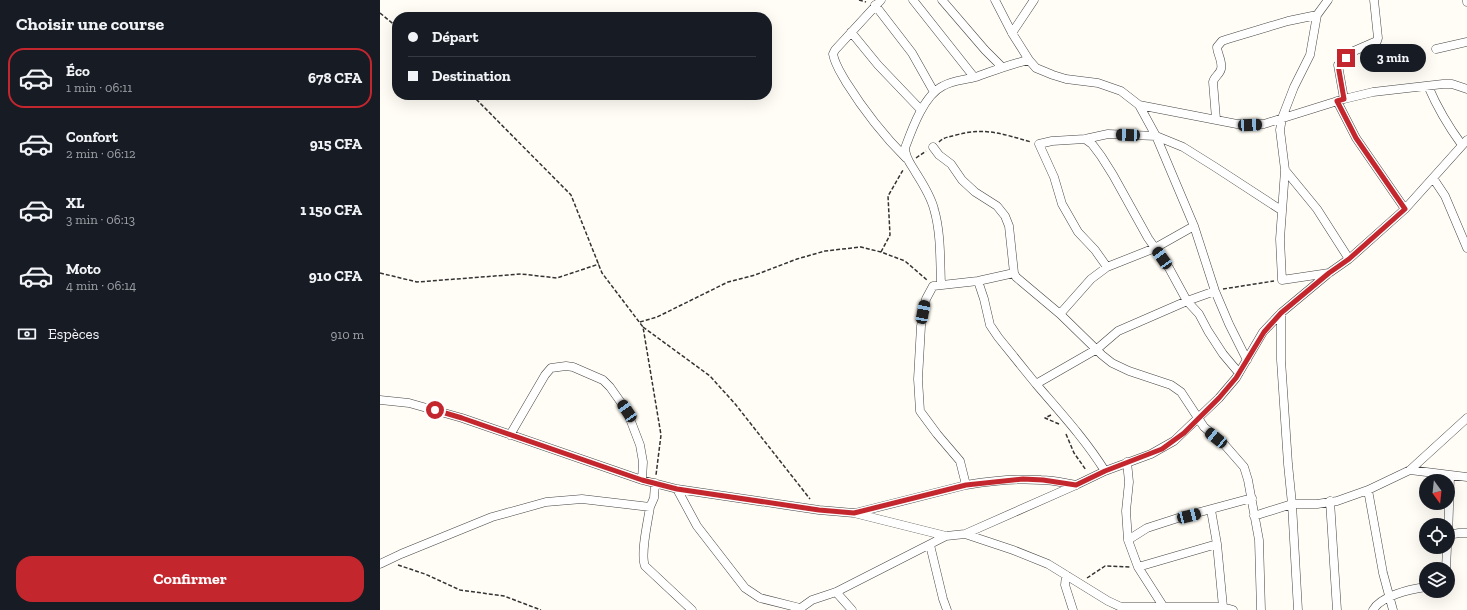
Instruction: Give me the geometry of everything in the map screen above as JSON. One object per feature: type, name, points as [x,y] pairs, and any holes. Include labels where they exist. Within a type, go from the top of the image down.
[{"type":"street","points":[[914,0],[974,77]]},
{"type":"street","points":[[942,0],[985,50],[1002,67]]},
{"type":"street","points":[[995,0],[1012,33],[1029,60],[1036,68],[1066,79],[1098,83],[1121,91],[1139,105],[1156,136],[1194,226],[1215,291],[1247,360]]},
{"type":"street","points":[[1012,33],[1034,0]]},
{"type":"street","points":[[1328,0],[1317,15],[1310,55],[1294,87],[1282,118],[1280,141],[1285,170],[1281,210],[1280,253],[1282,280],[1310,274],[1329,273]]},
{"type":"street","points":[[1374,0],[1378,38],[1377,41],[1354,51],[1338,65],[1340,100],[1356,138],[1405,209]]},
{"type":"street","points":[[934,92],[912,53],[878,3],[833,54],[835,64],[857,99],[879,129],[907,158],[916,172],[934,208],[939,243],[937,285],[926,299],[920,326],[918,379],[920,410],[937,434],[960,461],[966,485]]},
{"type":"street","points":[[1216,119],[1213,82],[1214,77],[1222,67],[1217,52],[1217,47],[1228,39],[1317,15]]},
{"type":"street","points":[[851,32],[878,65],[921,110]]},
{"type":"street","points":[[1436,49],[1467,42]]},
{"type":"street","points":[[907,158],[905,148],[921,110],[934,92],[942,86],[953,82],[1029,60]]},
{"type":"street","points":[[1139,105],[1237,124],[1250,125],[1264,124],[1340,100],[1373,92],[1452,84],[1467,88]]},
{"type":"street","points":[[380,400],[409,403],[432,409],[642,480],[677,489],[819,510],[854,513],[946,536],[965,534],[1091,477],[1162,449],[1184,433],[1219,398],[1239,373],[1255,344],[1281,313],[1329,273],[1349,259],[1405,209],[1464,143],[1449,128],[1436,106],[1428,86]]},
{"type":"street","points":[[1107,267],[1095,250],[1078,232],[1062,204],[1054,178],[1039,144],[1052,141],[1085,139],[1108,134],[1156,136],[1183,147],[1281,210]]},
{"type":"street","points":[[1085,139],[1092,144],[1102,156],[1187,301],[1199,314],[1223,354],[1239,373]]},
{"type":"street","points":[[933,147],[939,155],[950,164],[962,180],[975,192],[997,206],[1005,216],[1009,226],[1014,273],[1022,283],[1060,314],[1112,363],[1129,371],[1171,384],[1181,392],[1204,427],[1223,443],[1244,467],[1252,498],[1259,540],[1261,610]]},
{"type":"street","points":[[1285,170],[1316,209],[1349,259]]},
{"type":"street","points":[[1433,178],[1452,210],[1467,248]]},
{"type":"street","points":[[1060,314],[1091,279],[1107,267],[1155,248],[1194,226]]},
{"type":"street","points":[[937,285],[978,281],[1014,273]]},
{"type":"street","points":[[978,281],[990,325],[998,337],[1093,452],[1105,471]]},
{"type":"street","points":[[1036,384],[1097,349],[1118,331],[1187,301],[1215,291]]},
{"type":"street","points":[[1281,313],[1281,360],[1292,504],[1298,610]]},
{"type":"street","points":[[510,435],[545,375],[552,368],[566,366],[573,367],[602,380],[610,387],[627,411],[640,445],[643,462],[642,480]]},
{"type":"street","points":[[1254,516],[1292,504],[1317,504],[1337,501],[1368,490],[1410,470],[1467,418]]},
{"type":"street","points":[[1127,462],[1129,482],[1126,511],[1128,540],[1138,567],[1163,606]]},
{"type":"street","points":[[1410,470],[1437,474]]},
{"type":"street","points":[[1455,476],[1467,477]]},
{"type":"street","points":[[854,513],[966,485],[1023,479],[1043,480],[1076,485]]},
{"type":"street","points":[[655,483],[654,498],[650,507],[643,547],[643,561],[645,566],[692,610]]},
{"type":"street","points":[[677,489],[697,526],[745,588],[760,598],[799,609],[812,600],[836,592],[946,536]]},
{"type":"street","points":[[1368,490],[1377,544],[1393,610]]},
{"type":"street","points":[[384,563],[401,554],[492,517],[546,502],[582,498],[650,507]]},
{"type":"street","points":[[1128,540],[1147,528],[1252,498]]},
{"type":"street","points":[[1330,501],[1337,610]]},
{"type":"street","points":[[1211,510],[1218,544],[1223,607]]},
{"type":"street","points":[[1455,534],[1467,533]]},
{"type":"street","points":[[965,534],[1013,550],[1048,564],[1108,601],[1121,607],[1163,606],[1206,609],[1223,607],[1233,610]]},
{"type":"street","points":[[1138,567],[1218,544]]},
{"type":"street","points":[[930,545],[947,610]]},
{"type":"street","points":[[1066,575],[1065,585],[1073,610]]},
{"type":"street","points":[[1373,610],[1377,604],[1389,597],[1419,588]]},
{"type":"street","points":[[836,592],[852,610]]},
{"type":"path","points":[[380,13],[392,22]]},
{"type":"path","points":[[477,100],[571,195],[602,273],[643,327],[661,435],[655,483]]},
{"type":"path","points":[[640,322],[657,317],[728,282],[755,275],[797,259],[825,251],[861,247],[881,252],[905,261],[937,285]]},
{"type":"path","points":[[380,273],[417,282],[521,274],[557,278],[599,264]]},
{"type":"path","points":[[1215,291],[1282,280]]},
{"type":"path","points":[[643,327],[710,376],[736,405],[819,510]]},
{"type":"path","points":[[1059,411],[1045,418],[1058,424],[1062,428]]},
{"type":"path","points":[[1066,433],[1074,452],[1091,477]]},
{"type":"path","points":[[384,563],[425,574],[460,590],[504,596],[542,610]]},
{"type":"path","points":[[1078,583],[1105,566],[1138,567]]},
{"type":"route","points":[[435,410],[642,480],[677,489],[819,510],[854,513],[982,482],[1023,479],[1043,480],[1076,485],[1105,471],[1162,449],[1184,433],[1219,398],[1236,378],[1255,344],[1281,313],[1329,273],[1349,259],[1405,209],[1356,138],[1337,101],[1344,99],[1340,85],[1338,65],[1346,58]]}]
